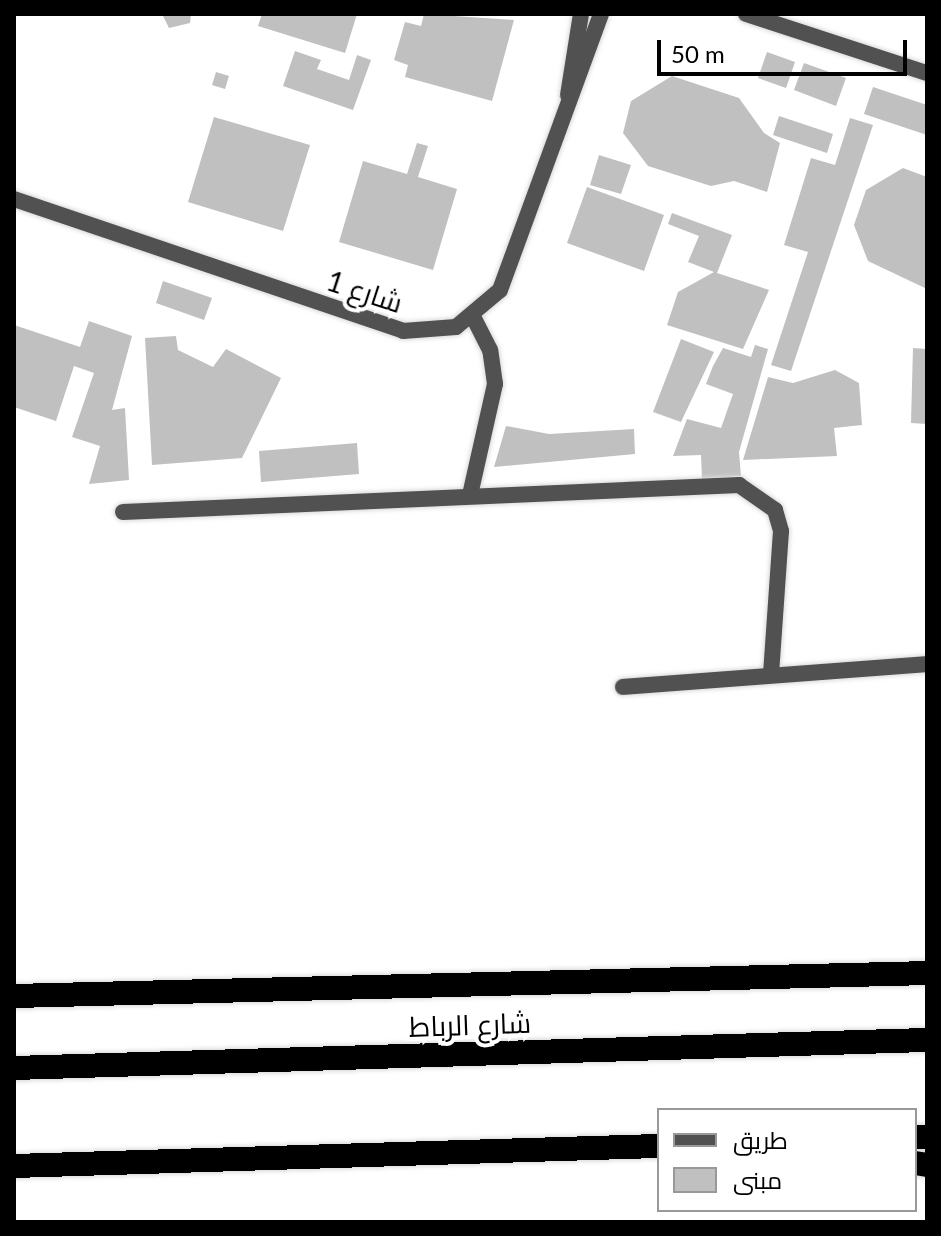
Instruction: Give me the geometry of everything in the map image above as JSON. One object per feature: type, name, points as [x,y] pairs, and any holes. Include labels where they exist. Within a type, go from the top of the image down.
[{"type":"highway","points":[[14,996],[927,973]]},
{"type":"highway","name":"شارع الرباط","points":[[14,1068],[927,1040]]},
{"type":"highway","points":[[14,1166],[657,1146]]},
{"type":"street","name":"شارع 1","points":[[567,101],[581,14]]},
{"type":"street","name":"شارع 1","points":[[14,199],[403,331],[439,332],[474,318],[500,290],[567,101],[588,62],[601,14]]},
{"type":"street","points":[[746,14],[927,73]]},
{"type":"street","points":[[470,495],[495,384],[490,350],[474,318]]},
{"type":"street","points":[[123,512],[727,485],[759,494],[775,510],[781,531],[771,675]]},
{"type":"street","points":[[623,687],[927,664]]},
{"type":"building","points":[[162,14],[191,14],[190,23],[169,28]]},
{"type":"building","points":[[262,14],[357,14],[345,53],[258,26]]},
{"type":"building","points":[[424,14],[514,20],[492,101],[405,77],[408,65],[394,60],[405,22],[421,26]]},
{"type":"building","points":[[295,51],[321,60],[317,69],[349,80],[357,55],[371,60],[353,110],[283,86]]},
{"type":"building","points":[[767,52],[795,62],[786,88],[758,78]]},
{"type":"building","points":[[804,63],[846,78],[836,106],[794,90]]},
{"type":"building","points":[[216,72],[229,76],[225,89],[212,85]]},
{"type":"building","points":[[672,76],[739,98],[764,133],[780,143],[767,192],[734,181],[711,186],[648,166],[623,133],[631,101]]},
{"type":"building","points":[[873,87],[927,105],[927,135],[864,114]]},
{"type":"building","points":[[779,116],[833,134],[827,153],[773,135]]},
{"type":"building","points":[[214,117],[310,145],[283,231],[188,202]]},
{"type":"building","points":[[850,118],[873,125],[791,371],[771,365],[808,252],[784,245],[811,158],[835,165]]},
{"type":"building","points":[[417,143],[428,146],[418,177],[457,189],[433,270],[339,242],[363,161],[407,174]]},
{"type":"building","points":[[599,155],[631,165],[621,194],[590,185]]},
{"type":"building","points":[[903,168],[927,177],[927,289],[868,261],[854,225],[866,190]]},
{"type":"building","points":[[587,187],[664,215],[644,271],[567,243]]},
{"type":"building","points":[[672,213],[732,235],[717,273],[769,290],[743,349],[667,325],[678,292],[714,272],[688,262],[699,236],[668,224]]},
{"type":"building","points":[[163,281],[212,298],[204,320],[156,303]]},
{"type":"building","points":[[89,321],[132,336],[112,410],[125,408],[129,480],[89,484],[100,446],[72,437],[94,373],[74,366],[56,421],[14,407],[14,325],[80,347]]},
{"type":"building","points":[[176,336],[178,350],[213,367],[226,349],[281,378],[242,458],[152,465],[145,338]]},
{"type":"building","points":[[681,339],[714,352],[681,422],[653,412]]},
{"type":"building","points":[[755,345],[768,349],[739,452],[741,476],[702,479],[701,455],[673,456],[687,419],[721,428],[733,394],[706,384],[713,366],[723,348],[751,357]]},
{"type":"building","points":[[913,348],[927,349],[927,424],[911,423]]},
{"type":"building","points":[[835,370],[859,383],[862,425],[834,428],[837,456],[743,460],[768,377],[793,383]]},
{"type":"building","points":[[506,426],[549,434],[634,429],[635,454],[494,467]]},
{"type":"building","points":[[357,443],[359,474],[261,482],[259,451]]}]
